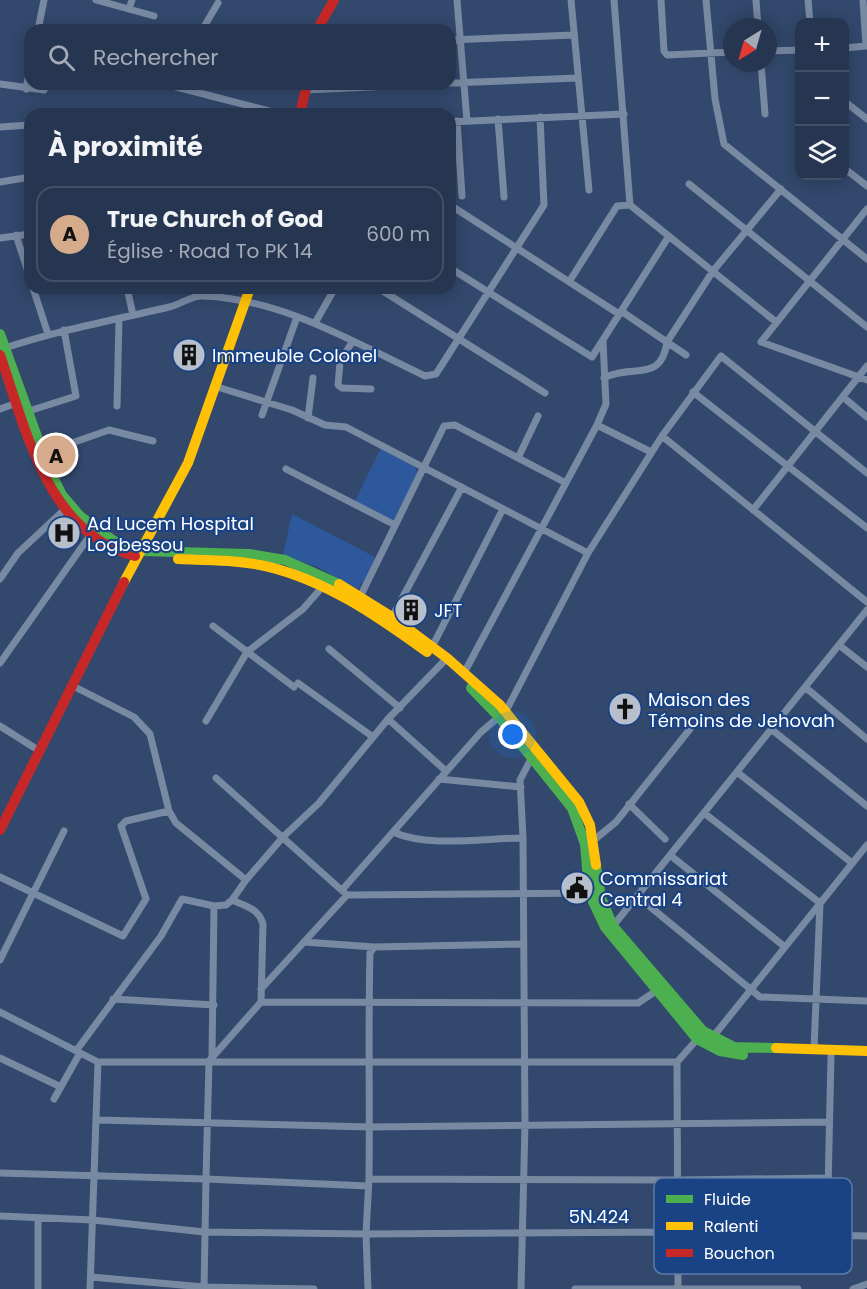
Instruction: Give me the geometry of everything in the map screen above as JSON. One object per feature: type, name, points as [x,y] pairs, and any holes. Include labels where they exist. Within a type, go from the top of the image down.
[{"type":"main road","points":[[320,24],[334,0]]},
{"type":"main road","points":[[301,108],[305,90]]},
{"type":"main road","points":[[0,830],[38,750],[188,463],[248,294]]},
{"type":"main road","points":[[0,334],[2,367],[40,470],[64,510],[91,534],[124,549],[139,553],[256,565],[282,570],[324,585],[465,672],[579,802],[594,840],[594,893],[613,926],[661,988]]},
{"type":"main road","points":[[2,351],[29,411],[55,483],[69,506],[124,549]]},
{"type":"main road","points":[[139,553],[267,556],[325,576],[392,617],[432,646],[502,714],[578,819],[594,893],[605,927],[720,1052],[741,1055],[867,1058]]},
{"type":"main road","points":[[704,1036],[735,1047],[867,1051]]},
{"type":"street","points":[[39,24],[44,0]]},
{"type":"street","points":[[96,0],[154,16]]},
{"type":"street","points":[[129,9],[132,0]]},
{"type":"street","points":[[457,0],[467,121]]},
{"type":"street","points":[[571,0],[589,190]]},
{"type":"street","points":[[614,0],[630,205]]},
{"type":"street","points":[[661,0],[664,51],[667,55],[723,52]]},
{"type":"street","points":[[706,0],[715,99],[724,144],[867,259]]},
{"type":"street","points":[[756,0],[757,18]]},
{"type":"street","points":[[808,0],[810,18]]},
{"type":"street","points":[[849,48],[866,46],[863,0]]},
{"type":"street","points":[[206,24],[218,3]]},
{"type":"street","points":[[459,40],[573,35]]},
{"type":"street","points":[[777,51],[795,50]]},
{"type":"street","points":[[762,72],[765,114]]},
{"type":"street","points":[[456,83],[578,78]]},
{"type":"street","points":[[0,84],[24,89]]},
{"type":"street","points":[[188,90],[258,108]]},
{"type":"street","points":[[849,105],[867,119]]},
{"type":"street","points":[[456,122],[624,114]]},
{"type":"street","points":[[2,351],[48,334],[177,305],[200,296],[246,300],[315,323],[352,342],[431,376],[436,374],[544,205],[540,117]]},
{"type":"street","points":[[498,119],[504,196]]},
{"type":"street","points":[[0,127],[24,125]]},
{"type":"street","points":[[456,140],[462,196]]},
{"type":"street","points":[[849,172],[867,186]]},
{"type":"street","points":[[0,182],[24,178]]},
{"type":"street","points":[[689,184],[867,327]]},
{"type":"street","points":[[604,378],[614,373],[645,371],[658,366],[666,353],[668,342],[712,271],[781,189]]},
{"type":"street","points":[[569,282],[617,206],[630,205],[776,322]]},
{"type":"street","points":[[456,209],[516,250],[686,355]]},
{"type":"street","points":[[867,209],[761,342],[867,380]]},
{"type":"street","points":[[0,238],[24,234]]},
{"type":"street","points":[[16,235],[24,260]]},
{"type":"street","points":[[456,272],[592,357],[669,236]]},
{"type":"street","points":[[35,294],[48,334]]},
{"type":"street","points":[[128,294],[133,315]]},
{"type":"street","points":[[315,323],[332,294]]},
{"type":"street","points":[[388,294],[545,393]]},
{"type":"street","points":[[262,415],[297,317]]},
{"type":"street","points":[[117,406],[118,319]]},
{"type":"street","points":[[29,411],[76,396],[64,330]]},
{"type":"street","points":[[465,672],[597,425],[606,404],[603,341]]},
{"type":"street","points":[[352,342],[340,362],[338,385],[370,389]]},
{"type":"street","points":[[261,989],[304,942],[393,832],[446,771],[481,732],[502,714],[588,553],[662,436],[721,356],[867,473]]},
{"type":"street","points":[[753,510],[867,366]]},
{"type":"street","points":[[308,418],[313,378]]},
{"type":"street","points":[[214,386],[325,425],[346,426],[588,553]]},
{"type":"street","points":[[693,392],[867,528]]},
{"type":"street","points":[[843,397],[867,417]]},
{"type":"street","points":[[0,409],[17,403]]},
{"type":"street","points":[[518,458],[538,416]]},
{"type":"street","points":[[360,597],[444,426],[449,424],[566,483]]},
{"type":"street","points":[[597,425],[651,453]]},
{"type":"street","points":[[43,453],[109,430],[153,441]]},
{"type":"street","points":[[662,436],[867,602]]},
{"type":"street","points":[[286,469],[394,525]]},
{"type":"street","points":[[392,617],[462,487]]},
{"type":"street","points":[[432,646],[504,509]]},
{"type":"street","points":[[0,579],[18,553],[64,510]]},
{"type":"street","points":[[0,663],[91,534]]},
{"type":"street","points":[[206,721],[247,652],[303,609],[324,585]]},
{"type":"street","points":[[613,926],[867,610]]},
{"type":"street","points":[[213,626],[247,652],[373,737]]},
{"type":"street","points":[[839,645],[867,667]]},
{"type":"street","points":[[329,649],[400,708]]},
{"type":"street","points":[[54,1099],[78,1052],[113,999],[161,936],[182,899],[214,906],[226,905],[232,900],[246,879],[284,836],[320,803],[388,719],[445,660]]},
{"type":"street","points":[[71,686],[134,717],[150,734],[169,812],[176,823],[246,879]]},
{"type":"street","points":[[805,687],[867,739]]},
{"type":"street","points":[[388,719],[446,771]]},
{"type":"street","points":[[0,726],[38,750]]},
{"type":"street","points":[[594,840],[616,822],[690,729]]},
{"type":"street","points":[[771,729],[867,806]]},
{"type":"street","points":[[521,1289],[525,1124],[521,774],[532,757]]},
{"type":"street","points":[[737,772],[852,863]]},
{"type":"street","points":[[216,778],[345,892],[594,893]]},
{"type":"street","points":[[439,780],[521,787]]},
{"type":"street","points":[[629,804],[665,839]]},
{"type":"street","points":[[0,877],[123,936],[146,899],[121,826],[126,821],[169,812]]},
{"type":"street","points":[[704,813],[820,903]]},
{"type":"street","points":[[0,960],[64,831]]},
{"type":"street","points":[[393,832],[406,838],[427,840],[523,838]]},
{"type":"street","points":[[0,1012],[98,1062],[211,1058],[524,1063],[677,1062],[751,990],[867,845]]},
{"type":"street","points":[[670,855],[784,948]]},
{"type":"street","points":[[637,896],[760,997],[867,1001]]},
{"type":"street","points":[[211,1058],[261,1002],[263,924],[261,915],[232,900]]},
{"type":"street","points":[[814,1050],[820,903]]},
{"type":"street","points":[[204,1288],[204,1232],[214,1005],[214,906]]},
{"type":"street","points":[[304,942],[374,947],[523,944]]},
{"type":"street","points":[[369,1289],[366,1234],[371,1061],[368,1002],[370,953],[374,947]]},
{"type":"street","points":[[261,1002],[638,1003],[661,988]]},
{"type":"street","points":[[113,999],[214,1005]]},
{"type":"street","points":[[828,1178],[831,1056]]},
{"type":"street","points":[[0,1058],[61,1087]]},
{"type":"street","points":[[90,1289],[98,1120],[98,1062]]},
{"type":"street","points":[[677,1062],[679,1178]]},
{"type":"street","points":[[98,1120],[370,1127],[829,1122]]},
{"type":"street","points":[[0,1173],[368,1182],[525,1178],[654,1180]]},
{"type":"street","name":"5N.424","points":[[0,1216],[93,1220],[204,1232],[366,1234],[523,1231],[654,1232]]},
{"type":"street","points":[[38,1289],[39,1218]]},
{"type":"street","name":"5N.424","points":[[852,1235],[867,1236]]},
{"type":"street","points":[[91,1277],[204,1288],[314,1289]]},
{"type":"street","points":[[854,1289],[867,1284]]},
{"type":"street","points":[[575,1289],[798,1289]]},
{"type":"shaded area","points":[[381,448],[415,467],[418,473],[391,525],[353,505]]},
{"type":"shaded area","points":[[292,514],[375,557],[365,583],[362,582],[358,589],[317,567],[283,555]]},
{"type":"traffic: fast","points":[[0,334],[48,467],[62,495],[80,516],[114,541],[141,551],[249,554],[285,560],[339,584]]},
{"type":"traffic: fast","points":[[471,688],[499,717],[572,808],[585,844],[589,893],[605,927],[697,1039],[720,1051],[743,1055]]},
{"type":"traffic: fast","points":[[596,865],[601,898],[613,926],[703,1031],[734,1047],[776,1048]]},
{"type":"traffic: slow","points":[[124,582],[188,463],[248,294]]},
{"type":"traffic: slow","points":[[178,559],[254,564],[309,580],[370,613],[427,652]]},
{"type":"traffic: slow","points":[[339,584],[392,617],[447,658],[500,705],[579,802],[590,825],[596,865]]},
{"type":"traffic: slow","points":[[776,1048],[867,1051]]},
{"type":"traffic: jam","points":[[320,24],[334,0]]},
{"type":"traffic: jam","points":[[301,108],[306,90]]},
{"type":"traffic: jam","points":[[0,355],[31,445],[44,475],[60,502],[80,526],[105,544],[135,556]]},
{"type":"traffic: jam","points":[[0,830],[124,582]]},
{"type":"place","name":"Immeuble Colonel","points":[[189,355]]},
{"type":"place","name":"True Church of God","points":[[56,455]]},
{"type":"place","name":"Ad Lucem Hospital Logbessou","points":[[64,533]]},
{"type":"place","name":"JFT","points":[[411,610]]},
{"type":"place","name":"Maison des Témoins de Jehovah","points":[[625,709]]},
{"type":"place","name":"Commissariat Central 4","points":[[577,888]]}]
